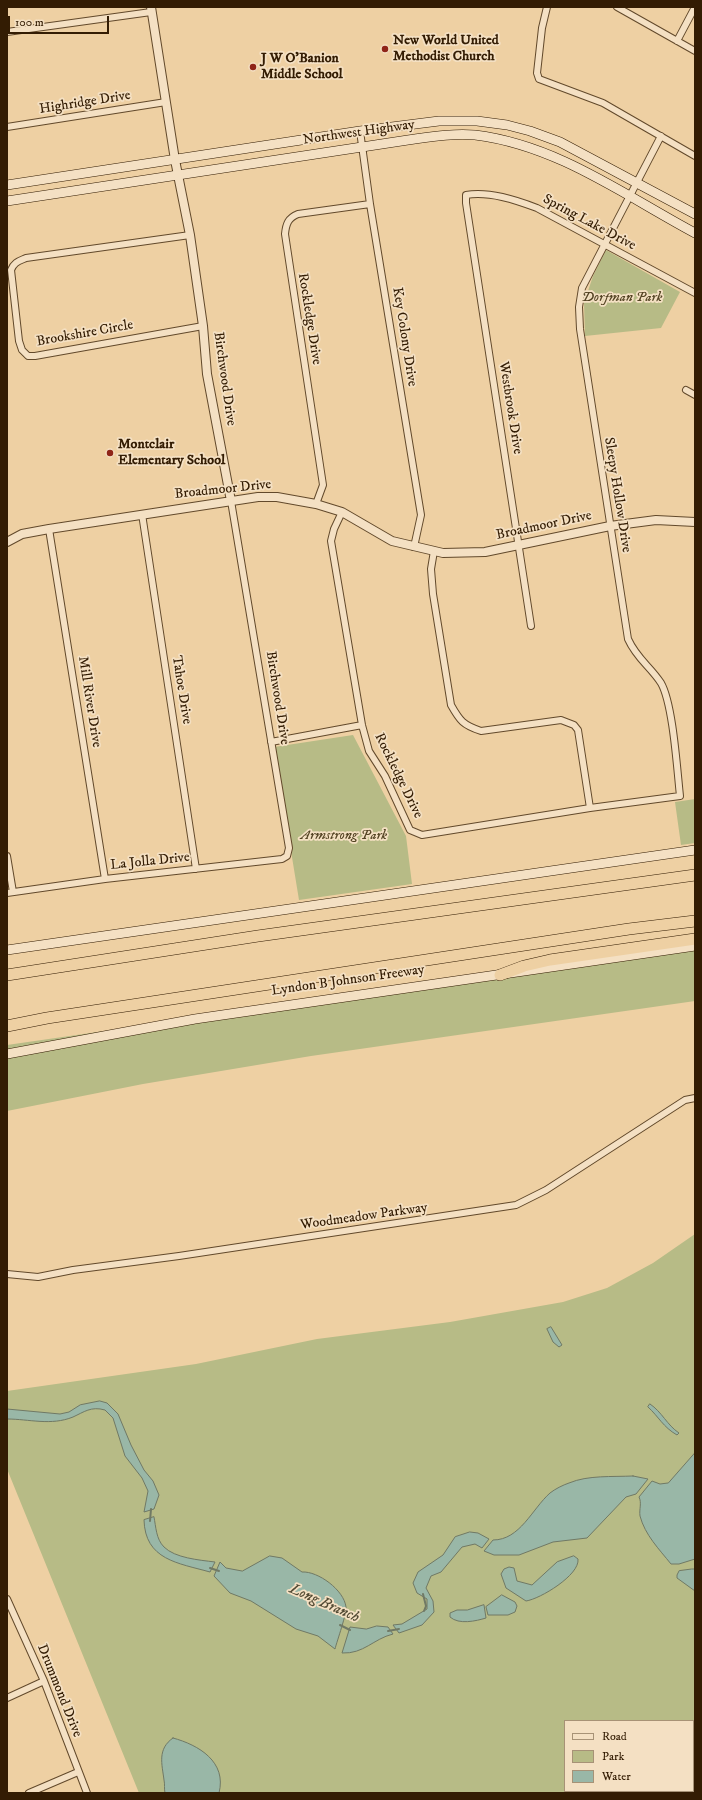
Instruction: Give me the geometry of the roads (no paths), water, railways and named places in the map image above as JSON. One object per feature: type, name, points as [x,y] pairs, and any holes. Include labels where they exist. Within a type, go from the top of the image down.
[{"type":"highway","points":[[7,975],[258,936],[695,875]]},
{"type":"highway","name":"Lyndon B Johnson Freeway","points":[[7,1026],[47,1018],[630,929],[695,921]]},
{"type":"highway","points":[[500,975],[524,966],[550,960],[695,938]]},
{"type":"main road","name":"Northwest Highway","points":[[7,186],[360,131],[456,120],[507,125],[530,131],[560,142],[695,214]]},
{"type":"main road","name":"Northwest Highway","points":[[7,201],[434,136],[474,135],[527,146],[556,156],[695,233]]},
{"type":"main road","points":[[7,950],[695,850]]},
{"type":"main road","name":"Lyndon B Johnson Freeway","points":[[7,1054],[195,1019],[695,946]]},
{"type":"street","points":[[548,7],[542,28],[537,73],[539,79],[603,103],[695,156]]},
{"type":"street","points":[[617,7],[695,51]]},
{"type":"street","points":[[677,41],[695,7]]},
{"type":"street","points":[[7,32],[151,9]]},
{"type":"street","name":"Birchwood Drive","points":[[151,9],[175,160],[190,235],[203,326],[207,374],[231,501],[289,848]]},
{"type":"street","name":"Highridge Drive","points":[[7,127],[166,102]]},
{"type":"street","name":"Key Colony Drive","points":[[360,131],[364,146],[370,204],[421,515],[414,547]]},
{"type":"street","name":"Sleepy Hollow Drive","points":[[661,136],[582,288],[578,307],[580,329],[628,639],[634,652],[661,684],[669,710],[680,796]]},
{"type":"street","name":"Spring Lake Drive","points":[[466,195],[489,195],[520,202],[560,219],[695,293]]},
{"type":"street","name":"Westbrook Drive","points":[[466,195],[466,203],[520,544],[531,626]]},
{"type":"street","name":"Rockledge Drive","points":[[316,504],[323,485],[287,249],[285,234],[286,226],[289,219],[298,214],[370,204]]},
{"type":"street","name":"Brookshire Circle","points":[[190,235],[26,258],[17,262],[13,265],[11,270],[19,341],[22,350],[28,356],[35,356],[203,326]]},
{"type":"street","points":[[686,390],[695,395]]},
{"type":"street","name":"Broadmoor Drive","points":[[7,542],[22,534],[49,529],[258,497],[276,497],[316,504],[342,512],[392,541],[443,553],[472,553],[610,526],[656,520],[695,522]]},
{"type":"street","name":"Rockledge Drive","points":[[342,512],[334,529],[331,541],[362,725],[369,751],[385,776],[410,830],[422,834],[590,808],[680,796]]},
{"type":"street","name":"Tahoe Drive","points":[[142,514],[196,869]]},
{"type":"street","name":"Mill River Drive","points":[[49,529],[105,879]]},
{"type":"street","points":[[434,551],[431,569],[433,594],[451,704],[459,719],[468,727],[480,731],[561,720],[574,725],[578,730],[590,808]]},
{"type":"street","points":[[271,742],[362,725]]},
{"type":"street","name":"La Jolla Drive","points":[[10,893],[105,879],[282,859],[287,856],[289,848]]},
{"type":"street","points":[[7,856],[10,893]]},
{"type":"street","name":"Woodmeadow Parkway","points":[[7,1274],[38,1277],[73,1270],[179,1256],[516,1205],[546,1190],[685,1100],[695,1098]]},
{"type":"street","name":"Drummond Drive","points":[[7,1599],[44,1681],[87,1793]]},
{"type":"street","points":[[7,1698],[44,1681]]},
{"type":"street","points":[[29,1793],[78,1772]]},
{"type":"water","points":[[551,1327],[562,1345],[559,1347],[553,1342],[547,1329]]},
{"type":"water","points":[[100,1401],[107,1403],[118,1414],[131,1445],[144,1470],[153,1481],[159,1495],[154,1509],[144,1512],[148,1491],[142,1478],[125,1456],[113,1418],[105,1410],[92,1409],[65,1420],[48,1422],[7,1419],[7,1409],[60,1414],[69,1412],[80,1405]]},
{"type":"water","points":[[650,1404],[679,1433],[677,1435],[672,1432],[648,1407]]},
{"type":"water","points":[[695,1453],[695,1559],[679,1564],[671,1564],[653,1542],[642,1523],[639,1497],[652,1481],[660,1484],[668,1483]]},
{"type":"water","points":[[633,1476],[648,1479],[636,1494],[626,1497],[587,1538],[553,1542],[519,1555],[494,1555],[484,1551],[493,1540],[502,1539],[511,1535],[525,1522],[550,1493],[559,1487],[576,1480],[600,1477]]},
{"type":"water","points":[[154,1517],[158,1537],[164,1547],[174,1554],[215,1562],[210,1572],[175,1562],[165,1558],[157,1552],[150,1544],[146,1533],[144,1520]]},
{"type":"water","points":[[470,1532],[478,1533],[489,1539],[482,1548],[475,1544],[462,1547],[441,1572],[431,1576],[426,1588],[433,1601],[434,1612],[422,1625],[399,1633],[393,1625],[402,1624],[427,1609],[427,1599],[417,1593],[413,1583],[418,1572],[443,1555],[455,1537]]},
{"type":"water","points":[[270,1556],[282,1558],[302,1572],[322,1578],[341,1594],[346,1610],[335,1649],[318,1636],[296,1629],[251,1601],[230,1593],[214,1576],[220,1562],[226,1568],[242,1571]]},
{"type":"water","points":[[574,1556],[578,1559],[577,1565],[566,1579],[540,1596],[526,1601],[506,1588],[501,1574],[504,1569],[509,1567],[514,1568],[517,1581],[532,1585],[557,1562]]},
{"type":"water","points":[[695,1569],[695,1591],[677,1578],[679,1571]]},
{"type":"water","points":[[502,1595],[515,1602],[517,1606],[515,1612],[508,1615],[488,1615],[486,1607]]},
{"type":"water","points":[[484,1605],[486,1618],[463,1622],[450,1617],[450,1613],[457,1610],[467,1610]]},
{"type":"water","points":[[377,1626],[388,1627],[393,1634],[380,1639],[363,1649],[350,1653],[342,1653],[350,1627],[366,1629]]},
{"type":"water","points":[[173,1738],[192,1745],[209,1756],[219,1772],[219,1793],[165,1793],[162,1757],[165,1747]]},
{"type":"waterway","name":"Long Branch","points":[[150,1521],[151,1509]]},
{"type":"waterway","name":"Long Branch","points":[[210,1568],[219,1571]]},
{"type":"waterway","name":"Long Branch","points":[[423,1594],[426,1606],[424,1611]]},
{"type":"waterway","name":"Long Branch","points":[[340,1625],[350,1630]]},
{"type":"waterway","name":"Long Branch","points":[[388,1631],[399,1629]]},
{"type":"place","name":"New World United Methodist Church","points":[[385,49]]},
{"type":"place","name":"J W O'Banion Middle School","points":[[253,67]]},
{"type":"place","name":"Montclair Elementary School","points":[[110,453]]},
{"type":"park label","name":"Dorfman Park","points":[[622,298]]},
{"type":"park label","name":"Armstrong Park","points":[[344,836]]}]
